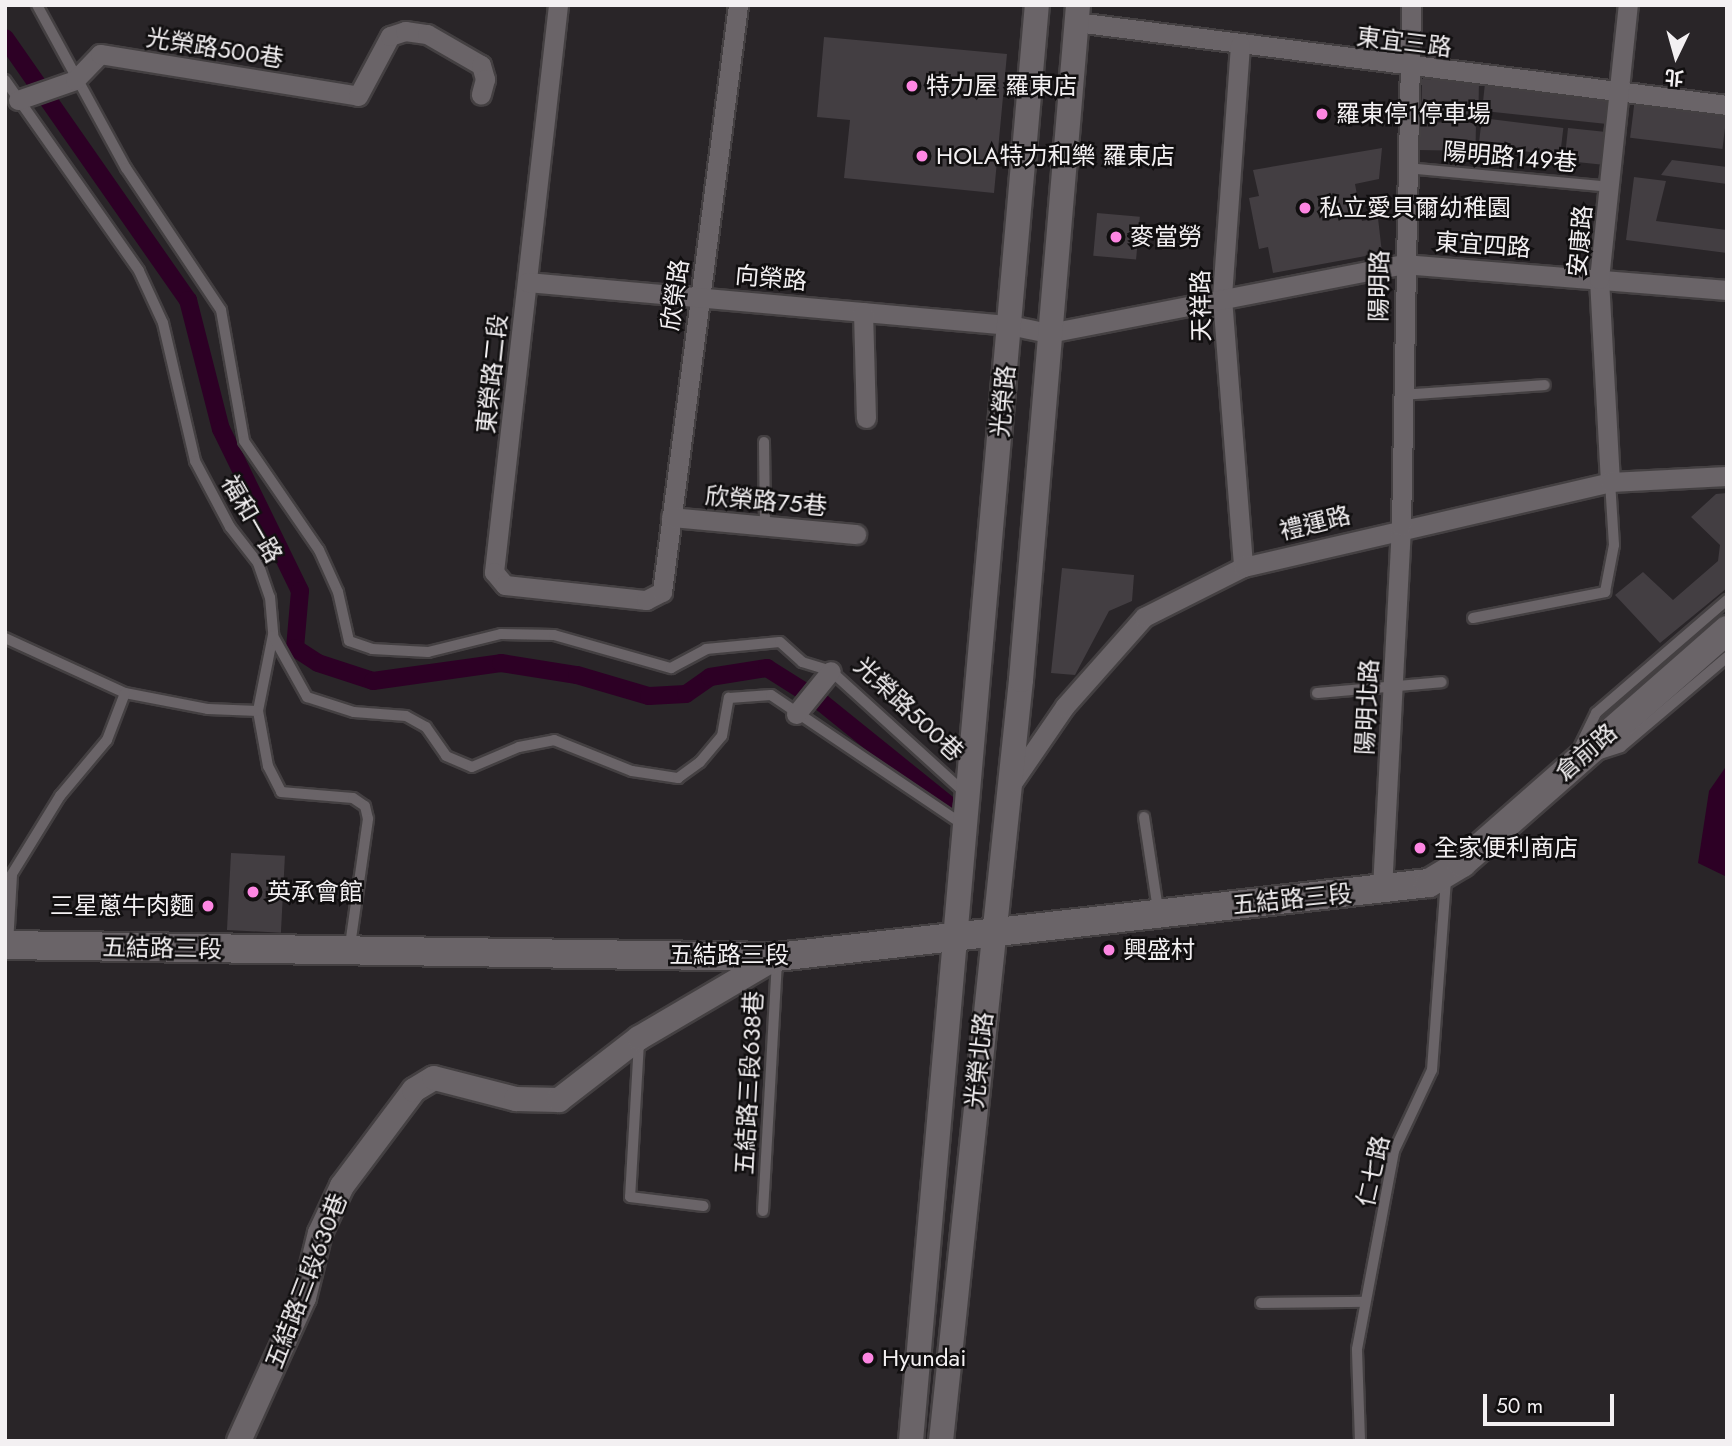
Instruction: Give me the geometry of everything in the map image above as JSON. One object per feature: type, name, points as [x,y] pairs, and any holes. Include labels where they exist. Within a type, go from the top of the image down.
[{"type":"main road","name":"倉前路","points":[[1446,874],[1727,630]]},
{"type":"main road","name":"五結路三段","points":[[6,945],[777,957],[992,935],[1382,889],[1429,883],[1446,874]]},
{"type":"street","name":"東榮路二段","points":[[558,5],[494,572],[505,585],[646,600],[662,592]]},
{"type":"street","name":"欣榮路","points":[[662,592],[738,5]]},
{"type":"street","name":"光榮路","points":[[967,796],[1037,5]]},
{"type":"street","name":"陽明路","points":[[1401,526],[1403,264],[1411,5]]},
{"type":"street","name":"安康路","points":[[1610,482],[1599,279],[1628,5]]},
{"type":"street","name":"光榮路","points":[[1020,680],[1077,14]]},
{"type":"street","name":"東宜三路","points":[[1077,14],[1240,45],[1409,68],[1727,105]]},
{"type":"street","name":"光榮路500巷","points":[[75,80],[100,54],[358,96],[390,36],[405,31],[427,34],[481,65],[485,79],[481,94]]},
{"type":"street","name":"天祥路","points":[[1240,45],[1222,298],[1243,567]]},
{"type":"street","points":[[18,100],[75,80]]},
{"type":"street","name":"東宜四路","points":[[1049,333],[1403,264],[1727,290]]},
{"type":"street","name":"向榮路","points":[[527,282],[1010,325],[1049,333]]},
{"type":"street","points":[[863,312],[866,418]]},
{"type":"street","name":"禮運路","points":[[1007,790],[1065,706],[1144,617],[1243,567],[1401,526],[1610,482],[1727,477]]},
{"type":"street","name":"欣榮路75巷","points":[[671,516],[856,534]]},
{"type":"street","name":"陽明北路","points":[[1382,889],[1401,526]]},
{"type":"street","points":[[796,714],[831,671]]},
{"type":"street","name":"光榮北路","points":[[941,1441],[1020,680]]},
{"type":"street","name":"光榮北路","points":[[911,1441],[957,938],[967,796]]},
{"type":"street","name":"五結路三段630巷","points":[[239,1441],[304,1298],[320,1233],[342,1186],[399,1104],[434,1078],[516,1099],[559,1100],[639,1038],[777,957]]},
{"type":"lane","points":[[37,5],[75,80]]},
{"type":"lane","name":"福和一路","points":[[5,80],[139,271],[163,323],[195,461],[230,527],[258,563],[270,597],[272,635],[258,711],[268,766],[281,792],[353,798],[365,806],[368,819],[349,952]]},
{"type":"lane","name":"光榮路500巷","points":[[75,80],[221,310],[244,441],[319,550],[338,592],[349,641],[372,649],[428,652],[501,635],[554,635],[671,668],[706,649],[780,642],[802,662],[831,671],[967,796]]},
{"type":"lane","name":"陽明路149巷","points":[[1406,168],[1609,187]]},
{"type":"lane","points":[[1401,395],[1545,385]]},
{"type":"lane","points":[[764,442],[765,525]]},
{"type":"lane","points":[[1474,618],[1605,592],[1614,545],[1610,482]]},
{"type":"lane","points":[[1573,762],[1596,713],[1727,600]]},
{"type":"lane","points":[[272,635],[307,697],[354,712],[406,716],[426,727],[446,756],[472,767],[519,747],[554,740],[632,771],[678,778],[701,762],[722,736],[729,698],[771,695],[965,826]]},
{"type":"lane","points":[[5,638],[125,693],[208,709],[258,711]]},
{"type":"lane","points":[[1573,762],[1621,747],[1727,657]]},
{"type":"lane","points":[[1317,693],[1442,682]]},
{"type":"lane","points":[[6,945],[12,874],[60,796],[107,740],[125,693]]},
{"type":"lane","points":[[1144,817],[1158,914]]},
{"type":"lane","name":"仁七路","points":[[1360,1441],[1357,1349],[1394,1151],[1432,1070],[1446,874]]},
{"type":"lane","name":"五結路三段638巷","points":[[763,1211],[777,957]]},
{"type":"lane","points":[[639,1038],[630,1196],[703,1206]]},
{"type":"lane","points":[[1261,1303],[1365,1302]]},
{"type":"shaded area","points":[[1727,765],[1727,877],[1698,863],[1709,791]]},
{"type":"building","name":"特力屋 羅東店","points":[[824,37],[1007,54],[994,193],[844,178],[850,120],[817,117]]},
{"type":"building","points":[[1422,79],[1479,80],[1478,114],[1421,113]]},
{"type":"building","points":[[1485,83],[1612,96],[1609,124],[1482,111]]},
{"type":"building","points":[[1635,98],[1727,109],[1722,149],[1630,138]]},
{"type":"building","points":[[1482,118],[1563,128],[1560,156],[1479,146]]},
{"type":"building","points":[[1418,122],[1476,123],[1476,151],[1418,150]]},
{"type":"building","points":[[1568,128],[1609,132],[1605,165],[1565,161]]},
{"type":"building","name":"私立愛貝爾幼稚園","points":[[1382,148],[1379,179],[1355,184],[1362,221],[1378,218],[1382,253],[1273,273],[1268,247],[1259,249],[1249,198],[1259,196],[1253,170]]},
{"type":"building","points":[[1672,160],[1727,167],[1727,184],[1661,175]]},
{"type":"building","points":[[1634,177],[1666,181],[1656,221],[1727,230],[1727,253],[1626,240]]},
{"type":"building","name":"麥當勞","points":[[1097,213],[1140,217],[1136,260],[1093,256]]},
{"type":"building","points":[[1727,493],[1727,588],[1660,643],[1615,595],[1643,572],[1673,600],[1718,561],[1720,545],[1691,517],[1716,494]]},
{"type":"building","points":[[1062,568],[1134,575],[1132,601],[1109,611],[1075,675],[1051,673]]},
{"type":"building","name":"英承會館","points":[[231,853],[285,856],[281,933],[227,930]]},
{"type":"waterway","points":[[5,38],[188,300],[221,429],[300,591],[295,648],[318,663],[373,681],[501,663],[577,675],[649,696],[686,694],[710,677],[767,668],[821,702],[950,806]]},
{"type":"place","name":"特力屋 羅東店","points":[[912,86]]},
{"type":"place","name":"羅東停1停車場","points":[[1322,114]]},
{"type":"place","name":"HOLA特力和樂 羅東店","points":[[922,156]]},
{"type":"place","name":"私立愛貝爾幼稚園","points":[[1305,208]]},
{"type":"place","name":"麥當勞","points":[[1116,237]]},
{"type":"place","name":"全家便利商店","points":[[1420,848]]},
{"type":"place","name":"英承會館","points":[[253,892]]},
{"type":"place","name":"三星蔥牛肉麵","points":[[208,906]]},
{"type":"place","name":"興盛村","points":[[1109,950]]},
{"type":"place","name":"Hyundai","points":[[868,1358]]}]
